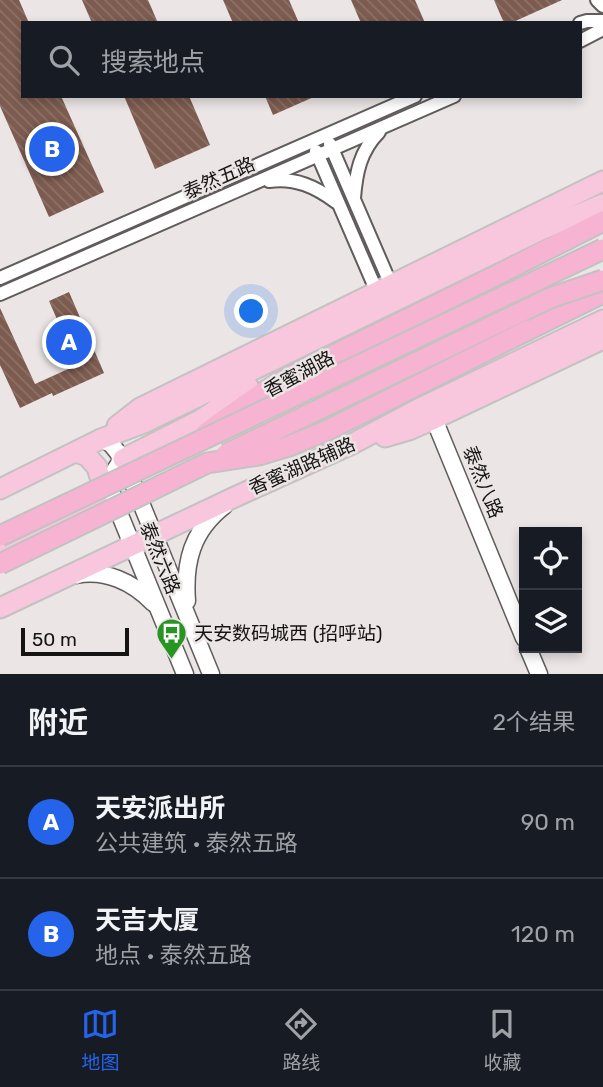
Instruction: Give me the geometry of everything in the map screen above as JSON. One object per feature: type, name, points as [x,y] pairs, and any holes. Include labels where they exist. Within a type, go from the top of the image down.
[{"type":"highway","name":"香蜜湖路","points":[[0,536],[197,440],[266,389],[603,220]]},
{"type":"highway","points":[[197,440],[603,249]]},
{"type":"highway","points":[[0,564],[550,298],[603,280]]},
{"type":"highway","points":[[207,463],[259,455],[328,430],[603,293]]},
{"type":"main road","points":[[101,439],[140,408],[603,181]]},
{"type":"main road","points":[[0,489],[101,439],[146,422],[561,221],[603,204]]},
{"type":"main road","name":"香蜜湖路辅路","points":[[0,608],[351,445],[422,407],[603,320]]},
{"type":"main road","points":[[351,445],[409,430],[603,339]]},
{"type":"main road","points":[[123,459],[200,420],[214,411],[228,396],[264,378],[302,346]]},
{"type":"main road","points":[[0,548],[81,509],[97,497],[101,481],[97,467],[87,456],[76,452]]},
{"type":"street","points":[[597,0],[603,6]]},
{"type":"street","points":[[582,22],[603,21]]},
{"type":"street","points":[[582,40],[603,29]]},
{"type":"street","name":"泰然五路","points":[[0,278],[410,98]]},
{"type":"street","name":"泰然五路","points":[[0,295],[449,98]]},
{"type":"street","points":[[354,199],[359,164],[372,139],[384,127]]},
{"type":"street","points":[[326,135],[354,199],[384,288]]},
{"type":"street","points":[[311,141],[339,204],[384,288]]},
{"type":"street","points":[[255,183],[275,180],[300,182],[326,194],[339,204]]},
{"type":"street","name":"泰然八路","points":[[434,419],[519,626]]},
{"type":"street","name":"泰然六路","points":[[101,439],[111,444],[123,459],[211,674]]},
{"type":"street","name":"泰然六路","points":[[123,459],[112,476],[111,492],[185,674]]},
{"type":"street","name":"泰然六路","points":[[192,627],[185,580],[188,558],[195,538],[214,514],[237,496]]},
{"type":"street","points":[[67,576],[102,573],[146,596],[158,609]]},
{"type":"street","points":[[530,653],[539,674]]},
{"type":"building","points":[[0,0],[19,0],[28,21],[21,21],[21,98],[62,98],[104,192],[49,217],[0,106]]},
{"type":"building","points":[[82,0],[148,0],[157,21],[91,21]]},
{"type":"building","points":[[223,0],[289,0],[298,21],[232,21]]},
{"type":"building","points":[[351,0],[415,0],[424,21],[360,21]]},
{"type":"building","points":[[494,0],[562,0],[515,21],[503,21]]},
{"type":"building","points":[[125,98],[190,98],[210,145],[155,169]]},
{"type":"building","points":[[266,98],[311,98],[273,115]]},
{"type":"building","points":[[69,292],[104,373],[20,408],[0,365],[0,308],[35,384],[77,365],[49,301]]},
{"type":"place","name":"天吉大厦","points":[[52,149]]},
{"type":"place","name":"天安派出所","points":[[69,342]]},
{"type":"place","name":"天安数码城西 (招呼站)","points":[[171,660]]}]
